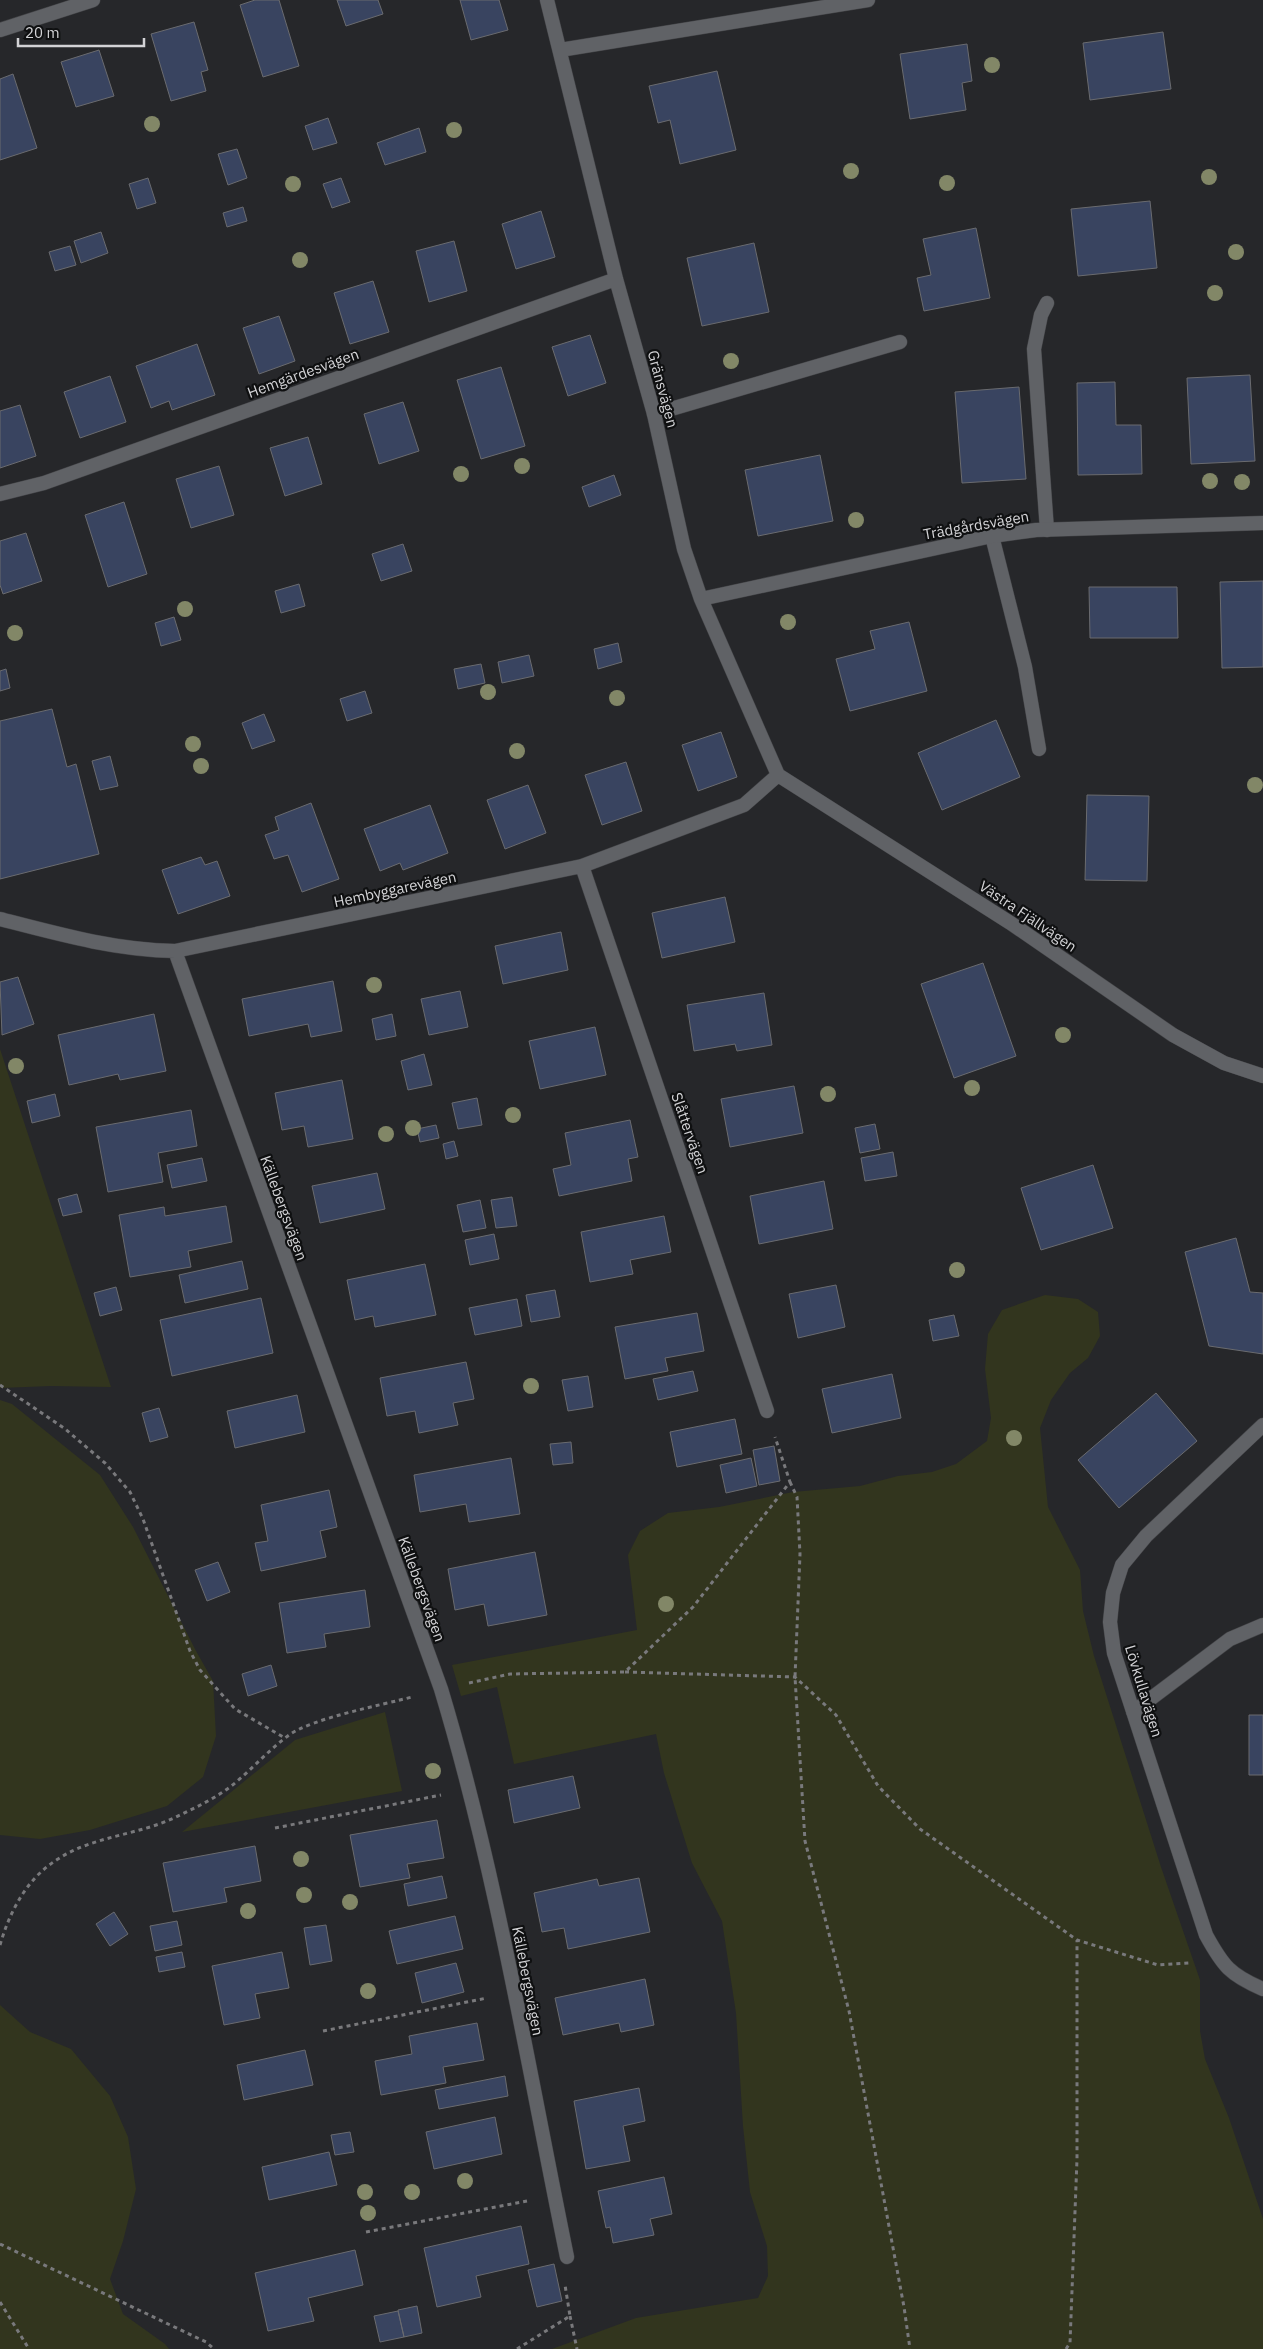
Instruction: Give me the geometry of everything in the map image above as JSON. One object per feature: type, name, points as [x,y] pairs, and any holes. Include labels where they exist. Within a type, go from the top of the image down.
[{"type":"street","points":[[0,30],[90,0]]},
{"type":"street","name":"Gränsvägen","points":[[548,0],[616,279],[654,414],[684,549],[700,599],[778,774]]},
{"type":"street","points":[[560,50],[868,0]]},
{"type":"street","name":"Hemgärdesvägen","points":[[0,494],[44,483],[616,279]]},
{"type":"street","points":[[1047,303],[1040,315],[1034,349],[1047,530]]},
{"type":"street","points":[[654,414],[900,342]]},
{"type":"street","name":"Trädgårdsvägen","points":[[700,599],[992,536],[1047,530],[1263,523]]},
{"type":"street","points":[[992,536],[1025,666],[1039,749]]},
{"type":"street","name":"Hembyggarevägen","points":[[0,919],[86,942],[140,951],[175,951],[582,866],[744,805],[778,774]]},
{"type":"street","name":"Västra Fjällvägen","points":[[778,774],[1012,924],[1173,1036],[1224,1063],[1263,1076]]},
{"type":"street","name":"Slåttervägen","points":[[582,866],[767,1412]]},
{"type":"street","name":"Källebergsvägen","points":[[175,951],[441,1689],[484,1843],[567,2257]]},
{"type":"street","name":"Lövkullavägen","points":[[1263,1425],[1146,1536],[1122,1565],[1113,1593],[1110,1622],[1114,1653],[1206,1936],[1220,1960],[1240,1980],[1263,1989]]},
{"type":"street","points":[[1133,1712],[1230,1640],[1263,1625]]},
{"type":"path","points":[[0,1385],[64,1428],[105,1463],[130,1492],[142,1519],[190,1651],[200,1670],[235,1709],[285,1738]]},
{"type":"path","points":[[767,1412],[790,1482],[797,1497],[800,1554],[795,1677],[805,1842],[849,2011],[904,2306],[910,2349]]},
{"type":"path","points":[[625,1672],[693,1607],[790,1482]]},
{"type":"path","points":[[0,1945],[18,1902],[30,1882],[58,1858],[87,1846],[172,1819],[208,1802],[234,1784],[290,1734],[319,1722],[441,1689],[510,1674],[625,1672],[795,1677],[836,1714],[878,1786],[920,1829],[1077,1940],[1158,1965],[1220,1960]]},
{"type":"path","points":[[275,1828],[469,1790]]},
{"type":"path","points":[[1066,2349],[1070,2343],[1077,2159],[1077,1940]]},
{"type":"path","points":[[323,2031],[514,1992]]},
{"type":"path","points":[[366,2232],[554,2196]]},
{"type":"path","points":[[0,2244],[206,2342],[214,2349]]},
{"type":"path","points":[[567,2257],[562,2272],[577,2349]]},
{"type":"path","points":[[0,2302],[29,2349]]},
{"type":"path","points":[[517,2349],[570,2316]]},
{"type":"green space","points":[[0,1049],[111,1387],[51,1386],[0,1388]]},
{"type":"green space","points":[[1045,1295],[1078,1299],[1098,1312],[1100,1336],[1088,1358],[1070,1373],[1051,1400],[1040,1428],[1048,1507],[1080,1570],[1083,1611],[1094,1656],[1161,1867],[1200,1980],[1200,2031],[1205,2059],[1229,2118],[1263,2219],[1263,2349],[552,2349],[636,2318],[758,2298],[768,2276],[767,2246],[750,2192],[743,2126],[736,2013],[722,1921],[692,1863],[664,1773],[656,1734],[514,1764],[497,1687],[461,1696],[452,1665],[637,1630],[628,1555],[640,1531],[668,1513],[719,1507],[793,1492],[860,1486],[898,1476],[932,1472],[956,1464],[987,1441],[991,1418],[985,1369],[988,1334],[1002,1310]]},
{"type":"green space","points":[[0,1400],[12,1404],[100,1475],[133,1527],[213,1681],[216,1736],[203,1777],[167,1806],[90,1830],[40,1839],[0,1835]]},
{"type":"green space","points":[[385,1712],[402,1791],[182,1832],[295,1740]]},
{"type":"green space","points":[[0,2005],[30,2032],[71,2049],[110,2096],[128,2137],[136,2189],[123,2241],[110,2279],[123,2314],[165,2344],[169,2349],[0,2349]]},
{"type":"building","points":[[255,0],[279,0],[299,66],[263,77],[240,5]]},
{"type":"building","points":[[337,0],[378,0],[383,14],[346,26]]},
{"type":"building","points":[[460,0],[499,0],[508,30],[471,40]]},
{"type":"building","points":[[194,22],[208,70],[201,72],[206,91],[171,101],[151,34]]},
{"type":"building","points":[[1163,32],[1171,89],[1090,100],[1083,43]]},
{"type":"building","points":[[967,44],[972,81],[962,83],[966,110],[910,119],[900,54]]},
{"type":"building","points":[[99,50],[114,96],[76,107],[61,62]]},
{"type":"building","points":[[717,71],[736,150],[680,164],[670,120],[658,123],[649,86]]},
{"type":"building","points":[[13,74],[37,148],[0,160],[0,79]]},
{"type":"building","points":[[328,118],[337,143],[313,150],[305,126]]},
{"type":"building","points":[[419,128],[426,152],[385,165],[377,143]]},
{"type":"building","points":[[237,149],[247,178],[228,185],[218,154]]},
{"type":"building","points":[[148,178],[156,203],[137,209],[129,184]]},
{"type":"building","points":[[341,178],[350,202],[332,208],[323,184]]},
{"type":"building","points":[[1150,201],[1157,268],[1078,276],[1071,209]]},
{"type":"building","points":[[243,207],[247,221],[227,227],[223,213]]},
{"type":"building","points":[[541,211],[555,257],[516,269],[502,224]]},
{"type":"building","points":[[976,228],[990,298],[924,311],[917,278],[931,275],[923,239]]},
{"type":"building","points":[[101,232],[108,253],[81,263],[74,241]]},
{"type":"building","points":[[454,241],[467,291],[429,302],[416,251]]},
{"type":"building","points":[[754,243],[769,312],[702,326],[687,258]]},
{"type":"building","points":[[70,246],[76,265],[55,271],[49,252]]},
{"type":"building","points":[[373,281],[389,332],[350,344],[334,293]]},
{"type":"building","points":[[279,316],[295,361],[259,374],[243,328]]},
{"type":"building","points":[[590,335],[606,383],[568,396],[552,347]]},
{"type":"building","points":[[197,344],[215,395],[172,410],[169,401],[151,408],[136,366]]},
{"type":"building","points":[[501,367],[525,446],[481,459],[457,380]]},
{"type":"building","points":[[1250,375],[1255,461],[1191,464],[1187,378]]},
{"type":"building","points":[[110,376],[126,422],[80,438],[64,392]]},
{"type":"building","points":[[1115,382],[1116,425],[1141,425],[1142,474],[1078,475],[1077,383]]},
{"type":"building","points":[[1019,387],[1026,479],[962,483],[955,392]]},
{"type":"building","points":[[403,402],[419,451],[379,464],[364,414]]},
{"type":"building","points":[[20,405],[36,456],[0,468],[0,411]]},
{"type":"building","points":[[308,437],[322,484],[285,496],[270,448]]},
{"type":"building","points":[[820,455],[833,521],[758,536],[745,470]]},
{"type":"building","points":[[219,466],[234,515],[191,528],[176,479]]},
{"type":"building","points":[[614,475],[621,495],[589,507],[582,487]]},
{"type":"building","points":[[124,502],[147,574],[108,587],[85,515]]},
{"type":"building","points":[[26,533],[42,581],[3,594],[0,585],[0,541]]},
{"type":"building","points":[[403,544],[412,571],[381,581],[372,554]]},
{"type":"building","points":[[1263,581],[1263,667],[1222,668],[1220,582]]},
{"type":"building","points":[[299,584],[305,606],[281,613],[275,591]]},
{"type":"building","points":[[1089,587],[1177,587],[1178,638],[1090,638]]},
{"type":"building","points":[[174,617],[181,640],[161,646],[155,623]]},
{"type":"building","points":[[909,622],[927,691],[850,711],[836,659],[875,649],[870,631]]},
{"type":"building","points":[[618,643],[622,662],[598,669],[594,649]]},
{"type":"building","points":[[529,655],[534,676],[502,683],[498,662]]},
{"type":"building","points":[[481,664],[485,683],[458,689],[454,669]]},
{"type":"building","points":[[6,669],[10,688],[0,691],[0,671]]},
{"type":"building","points":[[365,691],[372,713],[347,721],[340,699]]},
{"type":"building","points":[[52,709],[67,767],[76,764],[99,854],[0,879],[0,721]]},
{"type":"building","points":[[264,714],[275,741],[252,749],[242,723]]},
{"type":"building","points":[[996,720],[1020,777],[942,810],[918,753]]},
{"type":"building","points":[[721,732],[737,777],[698,791],[682,745]]},
{"type":"building","points":[[110,756],[118,786],[100,790],[92,761]]},
{"type":"building","points":[[626,762],[642,811],[602,825],[585,775]]},
{"type":"building","points":[[528,785],[546,833],[505,849],[487,800]]},
{"type":"building","points":[[1087,795],[1149,796],[1147,881],[1085,880]]},
{"type":"building","points":[[311,803],[339,879],[302,892],[288,855],[274,859],[265,835],[279,830],[275,817]]},
{"type":"building","points":[[430,805],[448,853],[403,870],[400,863],[380,871],[364,829]]},
{"type":"building","points":[[201,857],[205,865],[217,861],[230,896],[178,914],[162,870]]},
{"type":"building","points":[[725,897],[735,942],[662,958],[652,913]]},
{"type":"building","points":[[561,932],[568,970],[503,984],[495,946]]},
{"type":"building","points":[[983,963],[1016,1056],[954,1078],[921,984]]},
{"type":"building","points":[[18,977],[34,1024],[2,1035],[0,982]]},
{"type":"building","points":[[333,981],[342,1031],[311,1037],[308,1024],[249,1036],[242,999]]},
{"type":"building","points":[[460,991],[468,1027],[429,1035],[421,999]]},
{"type":"building","points":[[764,993],[772,1045],[737,1051],[735,1044],[694,1051],[687,1005]]},
{"type":"building","points":[[154,1014],[166,1071],[120,1080],[118,1074],[69,1085],[58,1035]]},
{"type":"building","points":[[392,1014],[396,1036],[376,1040],[372,1019]]},
{"type":"building","points":[[595,1027],[606,1075],[540,1089],[529,1041]]},
{"type":"building","points":[[424,1054],[432,1085],[408,1090],[401,1061]]},
{"type":"building","points":[[342,1080],[353,1139],[308,1147],[304,1126],[282,1130],[275,1093]]},
{"type":"building","points":[[794,1086],[803,1133],[730,1147],[721,1099]]},
{"type":"building","points":[[55,1094],[60,1116],[32,1123],[27,1101]]},
{"type":"building","points":[[477,1098],[482,1125],[458,1129],[452,1103]]},
{"type":"building","points":[[191,1110],[197,1146],[158,1153],[163,1182],[108,1192],[96,1127]]},
{"type":"building","points":[[630,1120],[638,1157],[628,1159],[632,1181],[559,1196],[553,1169],[571,1165],[565,1133]]},
{"type":"building","points":[[875,1124],[880,1149],[860,1153],[855,1128]]},
{"type":"building","points":[[436,1125],[439,1138],[420,1142],[417,1129]]},
{"type":"building","points":[[454,1141],[458,1156],[446,1159],[443,1144]]},
{"type":"building","points":[[893,1152],[897,1176],[865,1181],[861,1158]]},
{"type":"building","points":[[202,1158],[207,1181],[172,1188],[167,1165]]},
{"type":"building","points":[[1093,1165],[1113,1228],[1041,1250],[1021,1188]]},
{"type":"building","points":[[377,1173],[385,1209],[320,1223],[312,1186]]},
{"type":"building","points":[[824,1181],[833,1229],[759,1244],[750,1196]]},
{"type":"building","points":[[77,1194],[82,1212],[63,1216],[58,1199]]},
{"type":"building","points":[[512,1197],[517,1226],[496,1228],[491,1200]]},
{"type":"building","points":[[480,1200],[486,1228],[463,1232],[457,1205]]},
{"type":"building","points":[[226,1206],[232,1242],[188,1251],[191,1267],[130,1277],[119,1215],[164,1207],[165,1216]]},
{"type":"building","points":[[664,1216],[671,1252],[630,1260],[633,1274],[590,1282],[581,1232]]},
{"type":"building","points":[[494,1234],[499,1259],[470,1265],[465,1240]]},
{"type":"building","points":[[1236,1238],[1250,1292],[1263,1293],[1263,1354],[1209,1346],[1185,1252]]},
{"type":"building","points":[[242,1261],[248,1289],[185,1303],[179,1275]]},
{"type":"building","points":[[425,1264],[436,1315],[375,1327],[373,1316],[355,1320],[347,1280]]},
{"type":"building","points":[[836,1285],[845,1327],[798,1338],[789,1294]]},
{"type":"building","points":[[116,1287],[122,1310],[100,1316],[94,1293]]},
{"type":"building","points":[[555,1290],[560,1317],[531,1322],[526,1295]]},
{"type":"building","points":[[261,1298],[273,1353],[172,1376],[160,1320]]},
{"type":"building","points":[[517,1299],[522,1326],[475,1335],[469,1308]]},
{"type":"building","points":[[697,1313],[704,1351],[665,1358],[668,1371],[625,1379],[615,1327]]},
{"type":"building","points":[[954,1315],[959,1336],[933,1341],[929,1320]]},
{"type":"building","points":[[466,1362],[474,1399],[453,1403],[458,1425],[419,1433],[415,1411],[387,1416],[380,1378]]},
{"type":"building","points":[[693,1371],[698,1391],[658,1400],[653,1379]]},
{"type":"building","points":[[892,1374],[901,1418],[832,1433],[822,1389]]},
{"type":"building","points":[[588,1376],[593,1407],[568,1411],[562,1380]]},
{"type":"building","points":[[1156,1393],[1197,1441],[1119,1508],[1078,1460]]},
{"type":"building","points":[[297,1395],[305,1432],[235,1448],[227,1411]]},
{"type":"building","points":[[159,1408],[168,1437],[150,1442],[142,1413]]},
{"type":"building","points":[[735,1419],[742,1454],[677,1467],[670,1432]]},
{"type":"building","points":[[571,1442],[573,1463],[553,1465],[550,1444]]},
{"type":"building","points":[[774,1446],[780,1481],[759,1485],[753,1450]]},
{"type":"building","points":[[511,1458],[520,1514],[469,1522],[466,1504],[420,1512],[414,1475]]},
{"type":"building","points":[[751,1458],[757,1486],[726,1493],[720,1465]]},
{"type":"building","points":[[329,1490],[337,1527],[320,1531],[326,1557],[261,1571],[255,1543],[268,1541],[261,1505]]},
{"type":"building","points":[[535,1552],[547,1615],[488,1626],[484,1604],[455,1610],[448,1569]]},
{"type":"building","points":[[218,1562],[230,1592],[207,1601],[195,1570]]},
{"type":"building","points":[[365,1590],[370,1627],[324,1634],[326,1647],[287,1653],[279,1603]]},
{"type":"building","points":[[271,1665],[277,1686],[248,1696],[242,1674]]},
{"type":"building","points":[[1249,1715],[1263,1715],[1263,1775],[1249,1775]]},
{"type":"building","points":[[573,1776],[580,1808],[514,1823],[508,1790]]},
{"type":"building","points":[[437,1820],[444,1858],[407,1864],[410,1878],[360,1887],[350,1835]]},
{"type":"building","points":[[255,1846],[261,1881],[224,1888],[227,1902],[173,1912],[163,1863]]},
{"type":"building","points":[[442,1876],[447,1898],[408,1906],[404,1884]]},
{"type":"building","points":[[639,1878],[650,1932],[568,1949],[564,1928],[542,1932],[534,1893],[597,1879],[599,1886]]},
{"type":"building","points":[[114,1912],[128,1934],[110,1946],[96,1924]]},
{"type":"building","points":[[455,1916],[463,1949],[397,1964],[389,1931]]},
{"type":"building","points":[[177,1921],[182,1945],[155,1951],[150,1926]]},
{"type":"building","points":[[326,1925],[332,1961],[310,1965],[304,1928]]},
{"type":"building","points":[[182,1952],[185,1967],[159,1972],[156,1957]]},
{"type":"building","points":[[282,1952],[289,1988],[255,1994],[260,2018],[224,2025],[212,1966]]},
{"type":"building","points":[[456,1963],[464,1992],[422,2003],[415,1973]]},
{"type":"building","points":[[645,1979],[654,2025],[621,2032],[619,2023],[563,2035],[555,1998]]},
{"type":"building","points":[[477,2023],[484,2060],[443,2067],[446,2083],[381,2095],[375,2061],[412,2054],[409,2036]]},
{"type":"building","points":[[305,2050],[313,2085],[244,2100],[237,2065]]},
{"type":"building","points":[[505,2076],[508,2096],[439,2109],[435,2090]]},
{"type":"building","points":[[639,2088],[645,2121],[623,2126],[630,2161],[586,2169],[574,2101]]},
{"type":"building","points":[[495,2117],[502,2154],[434,2169],[426,2132]]},
{"type":"building","points":[[350,2132],[354,2152],[335,2155],[331,2135]]},
{"type":"building","points":[[329,2152],[337,2185],[269,2200],[262,2167]]},
{"type":"building","points":[[664,2177],[672,2214],[650,2219],[654,2235],[613,2243],[610,2227],[606,2228],[598,2191]]},
{"type":"building","points":[[521,2226],[529,2264],[476,2276],[481,2297],[437,2307],[424,2248]]},
{"type":"building","points":[[355,2250],[363,2285],[308,2298],[314,2321],[268,2331],[255,2273]]},
{"type":"building","points":[[554,2264],[562,2301],[537,2307],[528,2270]]},
{"type":"building","points":[[417,2306],[422,2333],[404,2337],[398,2310]]},
{"type":"building","points":[[398,2311],[404,2337],[380,2342],[374,2316]]}]
